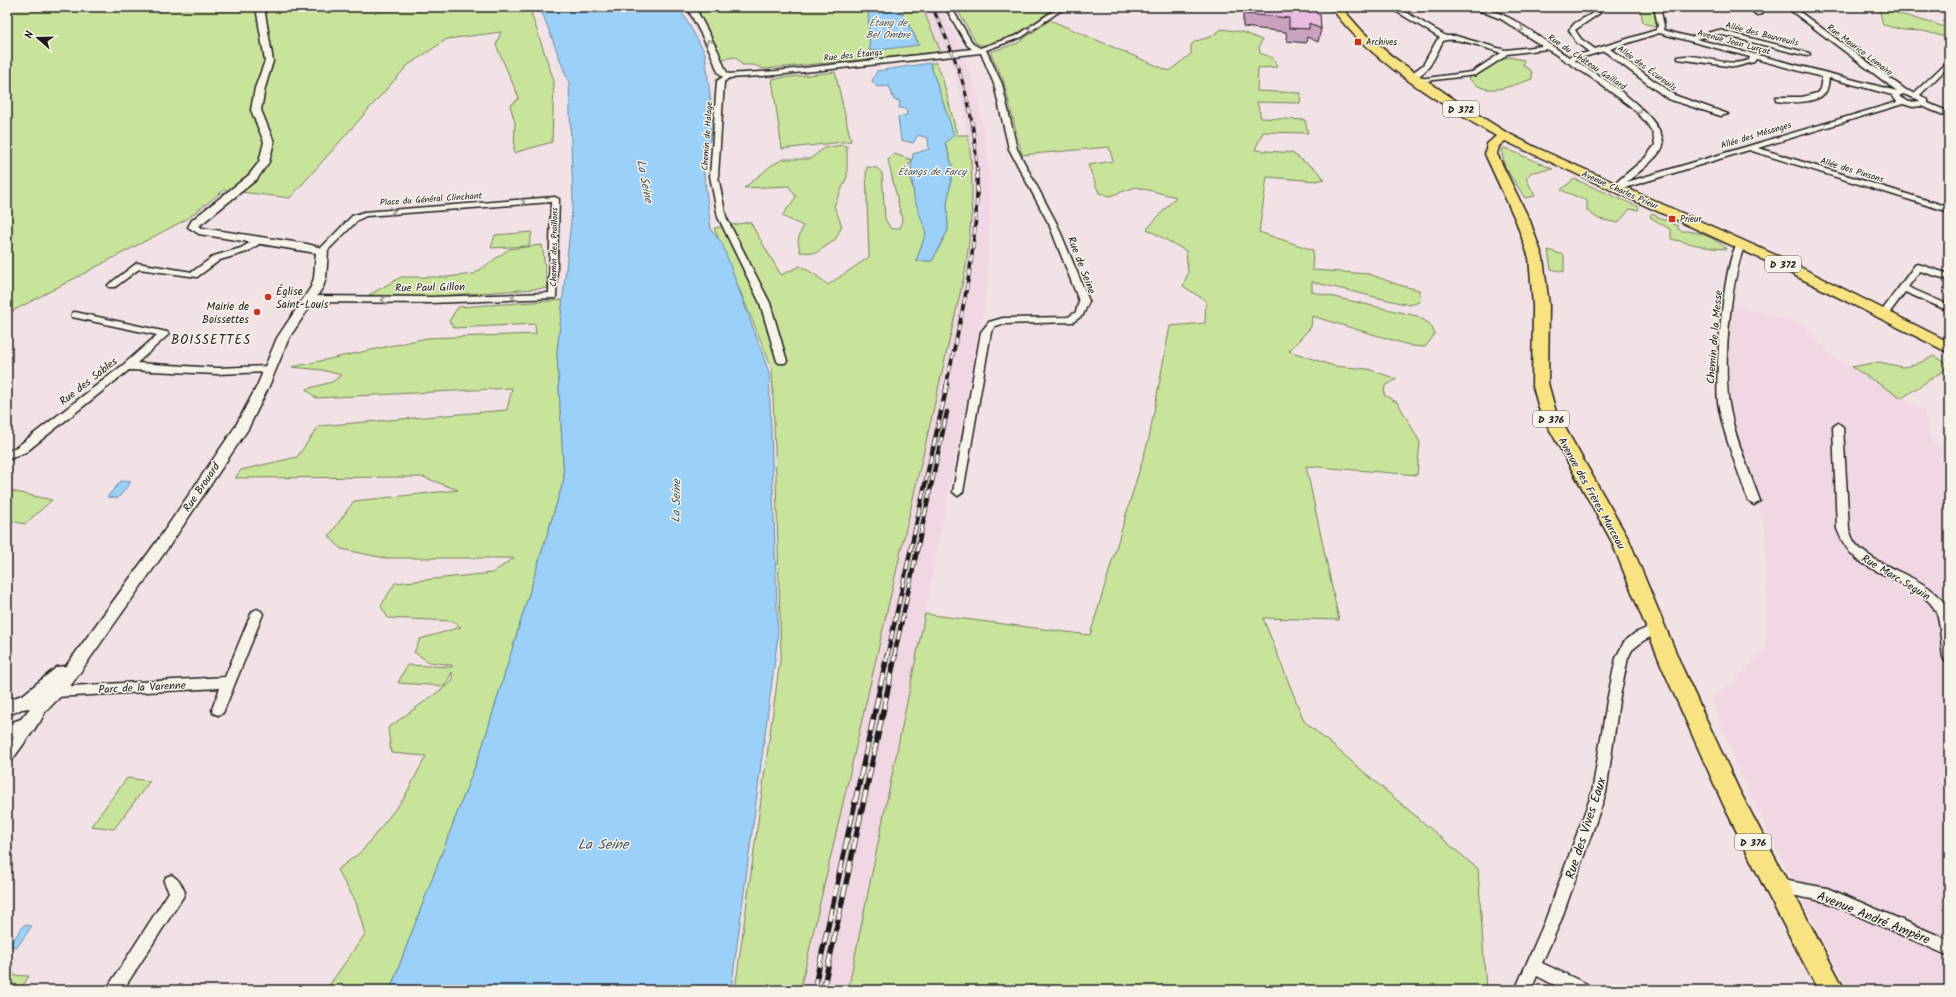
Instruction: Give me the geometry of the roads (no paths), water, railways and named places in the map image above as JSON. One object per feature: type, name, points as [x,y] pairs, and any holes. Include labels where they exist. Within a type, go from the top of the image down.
[{"type":"main road","name":"Avenue Charles Prieur","points":[[1336,7],[1360,36],[1415,79],[1504,136],[1530,150],[1741,244],[1884,314],[1949,348]]},
{"type":"main road","name":"Avenue des Frères Marceau","points":[[1504,136],[1493,144],[1491,154],[1523,221],[1536,258],[1541,306],[1538,368],[1544,402],[1552,422],[1620,540],[1682,689],[1731,798],[1775,885]]},
{"type":"main road","name":"D 376","points":[[1775,885],[1832,990]]},
{"type":"street","points":[[260,7],[269,61],[260,88],[256,110],[269,142],[264,162],[253,177],[196,222],[193,227],[199,231],[322,251],[320,278],[309,298]]},
{"type":"street","points":[[691,7],[714,51],[722,72],[727,76]]},
{"type":"street","name":"Rue de Seine","points":[[948,7],[968,42],[973,48],[984,52],[998,84],[1013,149],[1053,224],[1084,301],[1080,313],[1070,320],[1002,321],[992,324],[986,332],[958,492]]},
{"type":"street","name":"Rue des Étangs","points":[[727,76],[745,76],[980,50],[1020,36],[1063,7]]},
{"type":"street","name":"Rue du Château Gaillard","points":[[1473,7],[1506,19],[1621,94],[1646,118],[1658,134],[1659,145],[1655,152],[1614,188]]},
{"type":"street","points":[[1592,7],[1597,13],[1593,18],[1575,26],[1572,30],[1573,35],[1579,41],[1595,52]]},
{"type":"street","points":[[1568,59],[1605,49],[1659,31],[1661,26],[1657,7]]},
{"type":"street","points":[[1750,7],[1759,14]]},
{"type":"street","name":"Rue Maurice Lemaire","points":[[1789,7],[1899,93]]},
{"type":"street","points":[[1392,8],[1445,38]]},
{"type":"street","name":"Avenue Jean Lurçat","points":[[1659,31],[1826,76],[1899,93],[1916,95]]},
{"type":"street","name":"Allée des Bouvreuils","points":[[1691,40],[1694,37],[1719,32],[1806,54]]},
{"type":"street","points":[[1415,79],[1423,70],[1440,40],[1445,38],[1456,38],[1505,52],[1548,47]]},
{"type":"street","name":"Allée des Écureuils","points":[[1605,49],[1671,97],[1724,114]]},
{"type":"street","points":[[1415,79],[1474,74],[1505,52]]},
{"type":"street","points":[[1680,58],[1699,59],[1735,66],[1743,66],[1752,61],[1753,57]]},
{"type":"street","points":[[1923,104],[1925,101],[1916,95],[1949,62]]},
{"type":"street","name":"Chemin de Halage","points":[[727,76],[721,81],[714,176],[722,217],[765,303],[782,362]]},
{"type":"street","points":[[1779,99],[1800,100],[1820,94],[1823,91],[1826,76]]},
{"type":"street","points":[[1899,93],[1896,98],[1903,102],[1917,105],[1923,104],[1949,115]]},
{"type":"street","name":"Allée des Mésanges","points":[[1614,188],[1903,102]]},
{"type":"street","name":"Allée des Pinsons","points":[[1750,148],[1949,210]]},
{"type":"street","name":"Place du Général Clinchant","points":[[322,251],[355,218],[364,214],[556,199]]},
{"type":"street","name":"Chemin des Praillons","points":[[552,296],[556,199]]},
{"type":"street","points":[[112,285],[138,266],[194,276],[217,258],[244,250],[259,240]]},
{"type":"street","name":"Chemin de la Messe","points":[[1741,244],[1737,251],[1729,293],[1721,381],[1725,409],[1754,501]]},
{"type":"street","points":[[1884,314],[1918,267],[1949,276]]},
{"type":"street","points":[[1903,288],[1949,308]]},
{"type":"street","name":"Rue Paul Gillon","points":[[309,298],[430,300],[552,296]]},
{"type":"street","name":"Rue Brouard","points":[[34,704],[55,692],[165,541],[241,429],[263,386],[282,338],[294,318],[309,298]]},
{"type":"street","points":[[75,315],[164,334],[126,367]]},
{"type":"street","name":"Rue des Sables","points":[[7,456],[22,449],[126,367],[217,372],[269,369]]},
{"type":"street","name":"Rue Marc Seguin","points":[[1838,427],[1843,529],[1845,538],[1863,557],[1915,587],[1934,600],[1941,608],[1949,657]]},
{"type":"street","points":[[218,709],[256,614]]},
{"type":"street","name":"Rue des Vives Eaux","points":[[1523,990],[1534,967],[1584,838],[1599,793],[1613,701],[1622,658],[1628,646],[1639,637],[1651,631],[1658,631]]},
{"type":"street","name":"Rue Brouard","points":[[34,704],[90,644]]},
{"type":"street","name":"Parc de la Varenne","points":[[55,692],[229,682]]},
{"type":"street","points":[[7,709],[17,703],[34,704],[36,715],[28,724],[18,729],[7,731],[10,743],[8,755]]},
{"type":"street","points":[[8,755],[29,728],[28,724]]},
{"type":"street","points":[[114,990],[178,892],[170,882]]},
{"type":"street","name":"Avenue André Ampère","points":[[1775,885],[1827,895],[1949,948]]},
{"type":"street","points":[[1534,967],[1581,990]]},
{"type":"water","name":"La Seine","points":[[540,7],[679,7],[705,53],[712,113],[710,141],[704,147],[703,166],[711,230],[722,243],[769,372],[778,636],[731,990],[390,990],[483,745],[564,479],[557,353],[573,202],[569,83]]},
{"type":"water","name":"Étang de Bel Ombre","points":[[868,7],[899,7],[919,45],[870,51]]},
{"type":"water","name":"Étangs de Farcy","points":[[930,63],[954,135],[945,143],[953,168],[947,204],[948,230],[932,261],[916,261],[926,233],[914,197],[911,167],[913,154],[929,149],[928,138],[918,135],[913,143],[901,140],[898,117],[907,115],[906,109],[899,108],[900,101],[894,100],[889,86],[877,87],[872,81],[877,71]]},
{"type":"water","points":[[121,481],[131,482],[118,498],[107,497]]},
{"type":"water","points":[[24,925],[32,926],[17,947],[9,946]]},
{"type":"railway","points":[[932,7],[942,27],[964,86],[973,127],[977,171]]},
{"type":"railway","points":[[946,386],[958,333],[972,252],[977,198],[977,171]]},
{"type":"railway","points":[[887,657],[947,385]]},
{"type":"railway","points":[[894,657],[947,412]]},
{"type":"railway","points":[[814,990],[887,656]]},
{"type":"railway","points":[[823,990],[895,656]]},
{"type":"place","name":"Archives","points":[[1358,42]]},
{"type":"place","name":"Prieur","points":[[1672,219]]},
{"type":"place","name":"Église Saint-Louis","points":[[268,297]]},
{"type":"place","name":"Mairie de Boissettes","points":[[257,312]]},
{"type":"district","name":"BOISSETTES","points":[[211,339]]}]
